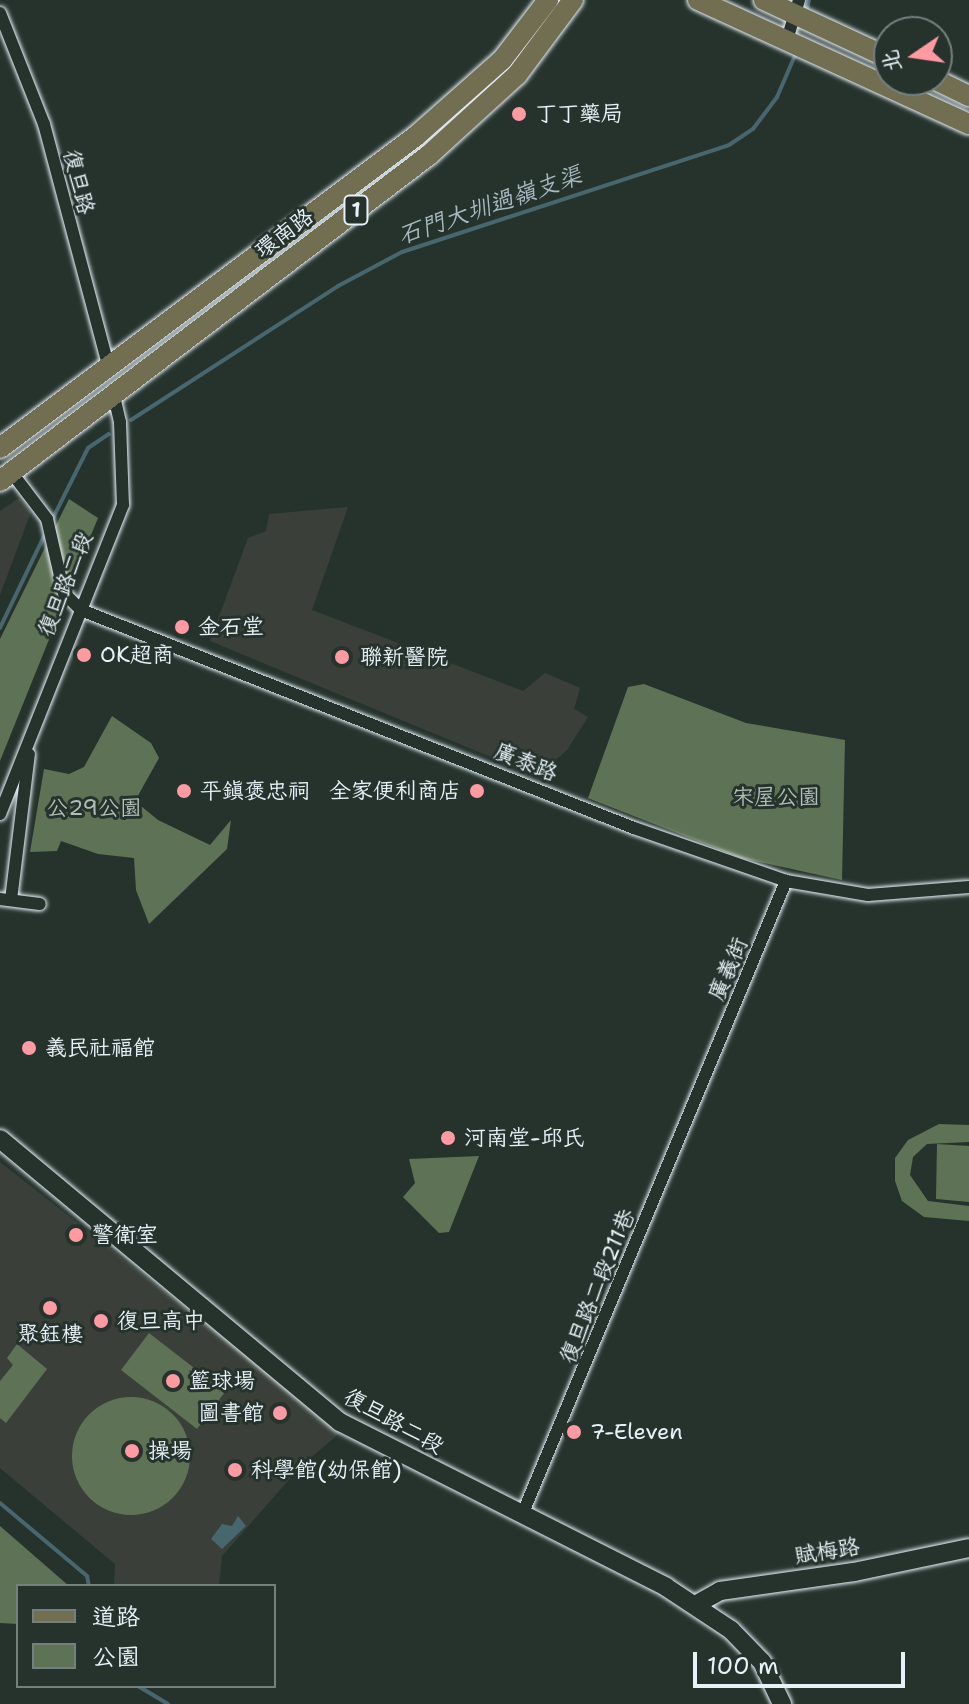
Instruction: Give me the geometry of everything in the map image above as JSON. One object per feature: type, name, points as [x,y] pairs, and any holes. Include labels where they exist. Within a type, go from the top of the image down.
[{"type":"main road","name":"環南路","points":[[0,448],[108,364],[416,136],[502,60],[548,0]]},
{"type":"main road","name":"環南路","points":[[6,477],[113,391],[429,155],[517,75],[573,0]]},
{"type":"main road","points":[[698,0],[969,124]]},
{"type":"main road","points":[[764,0],[797,7],[873,49]]},
{"type":"street","points":[[787,40],[797,7]]},
{"type":"street","name":"復旦路","points":[[0,13],[44,124],[108,364]]},
{"type":"street","name":"復旦路二段","points":[[0,814],[123,505],[120,422],[108,364]]},
{"type":"street","points":[[6,477],[47,519],[64,593],[81,610]]},
{"type":"street","name":"廣泰路","points":[[81,610],[634,828],[786,881],[868,895],[969,887]]},
{"type":"street","points":[[31,739],[6,900],[40,904]]},
{"type":"street","name":"廣義街","points":[[704,1071],[786,881]]},
{"type":"street","name":"復旦路二段211巷","points":[[522,1515],[593,1352],[704,1071]]},
{"type":"street","name":"復旦路二段","points":[[0,1139],[340,1422],[695,1605],[762,1662],[782,1704]]},
{"type":"street","name":"賦梅路","points":[[695,1605],[720,1591],[854,1572],[969,1548]]},
{"type":"shaded area","points":[[19,498],[31,512],[0,595],[0,511]]},
{"type":"shaded area","name":"聯新醫院","points":[[348,507],[312,610],[523,691],[545,673],[580,688],[574,709],[588,717],[567,750],[537,776],[210,641],[248,538],[266,531],[269,514]]},
{"type":"shaded area","name":"復旦高中","points":[[0,1162],[342,1431],[301,1466],[222,1556],[219,1584],[114,1584],[115,1564],[0,1468]]},
{"type":"green space","points":[[69,499],[98,518],[0,761],[0,639]]},
{"type":"green space","name":"宋屋公園","points":[[644,684],[746,723],[845,740],[842,880],[741,858],[588,798],[628,687]]},
{"type":"green space","name":"公29公園","points":[[112,716],[151,743],[159,758],[135,801],[158,820],[210,845],[231,820],[227,849],[149,924],[136,890],[134,858],[98,854],[61,841],[57,851],[30,852],[44,769],[69,774],[84,767]]},
{"type":"green space","points":[[939,1124],[969,1125],[969,1142],[927,1144],[913,1157],[910,1175],[928,1201],[969,1206],[969,1221],[924,1217],[902,1201],[895,1181],[895,1158],[908,1140]]},
{"type":"green space","points":[[937,1144],[969,1146],[969,1202],[936,1199]]},
{"type":"green space","points":[[479,1156],[449,1232],[439,1233],[403,1197],[415,1183],[409,1159]]},
{"type":"green space","name":"籃球場","points":[[149,1333],[225,1392],[197,1429],[121,1370]]},
{"type":"green space","points":[[17,1344],[47,1369],[6,1423],[0,1418],[0,1381],[13,1365],[7,1358]]},
{"type":"green space","name":"操場","points":[[131,1397],[154,1402],[173,1414],[185,1433],[190,1456],[185,1479],[173,1498],[154,1510],[131,1515],[108,1510],[89,1498],[77,1479],[72,1456],[77,1433],[89,1414],[108,1402]]},
{"type":"green space","points":[[0,1526],[67,1584],[16,1584],[16,1624],[0,1623]]},
{"type":"water","points":[[238,1516],[246,1526],[222,1549],[211,1539],[222,1524],[232,1526]]},
{"type":"waterway","name":"石門大圳過嶺支渠","points":[[806,13],[809,0]]},
{"type":"waterway","name":"石門大圳過嶺支渠","points":[[131,420],[338,286],[402,252],[729,145],[753,129],[777,97],[796,53]]},
{"type":"waterway","name":"石門大圳過嶺支渠","points":[[53,518],[88,448],[109,434]]},
{"type":"waterway","name":"石門大圳過嶺支渠","points":[[0,628],[44,536]]},
{"type":"waterway","name":"石門大圳過嶺支渠","points":[[0,1503],[87,1576],[89,1584]]},
{"type":"waterway","name":"石門大圳過嶺支渠","points":[[141,1688],[168,1704]]},
{"type":"place","name":"丁丁藥局","points":[[519,114]]},
{"type":"place","name":"金石堂","points":[[182,627]]},
{"type":"place","name":"OK超商","points":[[84,655]]},
{"type":"place","name":"聯新醫院","points":[[342,657]]},
{"type":"place","name":"平鎮褒忠祠","points":[[184,791]]},
{"type":"place","name":"全家便利商店","points":[[477,791]]},
{"type":"place","name":"義民社福館","points":[[29,1048]]},
{"type":"place","name":"河南堂-邱氏","points":[[448,1138]]},
{"type":"place","name":"警衛室","points":[[76,1235]]},
{"type":"place","name":"聚鈺樓","points":[[50,1308]]},
{"type":"place","name":"復旦高中","points":[[101,1321]]},
{"type":"place","name":"籃球場","points":[[173,1381]]},
{"type":"place","name":"圖書館","points":[[280,1413]]},
{"type":"place","name":"7-Eleven","points":[[574,1432]]},
{"type":"place","name":"操場","points":[[132,1451]]},
{"type":"place","name":"科學館(幼保館)","points":[[235,1470]]}]
